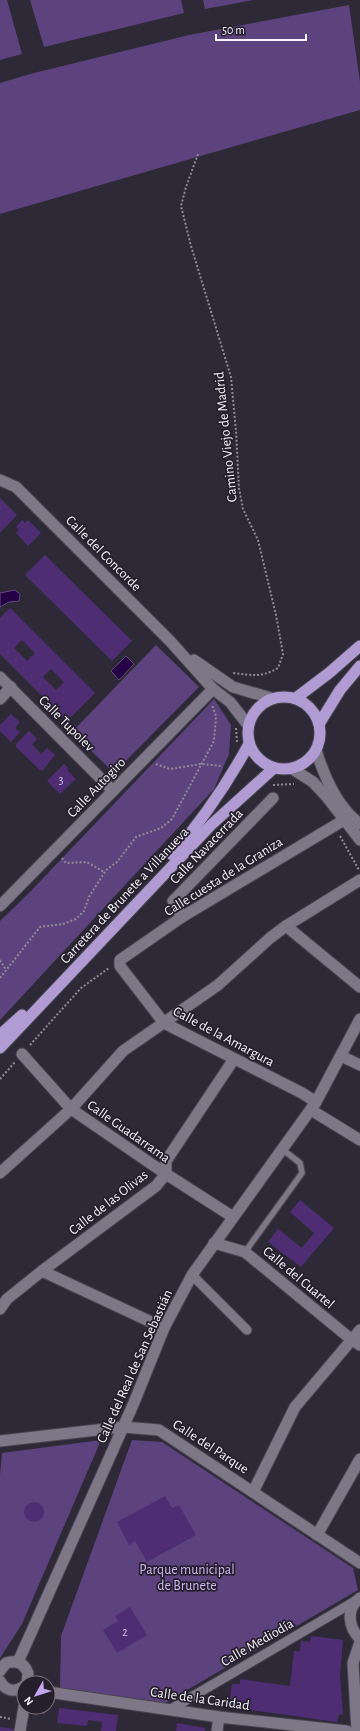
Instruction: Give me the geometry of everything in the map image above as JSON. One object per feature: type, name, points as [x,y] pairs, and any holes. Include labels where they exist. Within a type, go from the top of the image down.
[{"type":"highway","points":[[296,698],[329,674],[360,646]]},
{"type":"highway","points":[[319,724],[340,690],[360,666]]},
{"type":"highway","points":[[283,696],[296,698],[310,708],[319,724],[319,742],[316,750],[310,758],[301,765],[291,768],[274,768],[264,763],[255,755],[249,744],[248,725],[252,713],[260,704],[271,698],[283,696]]},
{"type":"highway","name":"Carretera de Brunete a Villanueva","points":[[0,1035],[32,1005],[152,878],[196,827],[233,774],[249,744]]},
{"type":"highway","name":"Carretera de Brunete a Villanueva","points":[[0,1048],[210,825],[274,768]]},
{"type":"street","name":"Calle del Concorde","points":[[0,480],[16,487],[170,641],[211,691],[230,702],[248,725]]},
{"type":"street","name":"Calle del Concorde","points":[[170,641],[233,688],[271,698]]},
{"type":"street","name":"Calle Tupolev","points":[[0,676],[113,791]]},
{"type":"street","points":[[0,699],[11,688]]},
{"type":"street","name":"Calle Autogiro","points":[[0,906],[211,691]]},
{"type":"street","points":[[316,750],[325,778],[342,805],[360,824]]},
{"type":"street","points":[[291,768],[313,782],[326,796],[360,840]]},
{"type":"street","name":"Calle Navacerrada","points":[[182,917],[172,901],[271,793]]},
{"type":"street","name":"Calle cuesta de la Graniza","points":[[120,960],[182,917],[344,820]]},
{"type":"street","points":[[0,1173],[71,1109],[123,1051],[218,985],[270,938],[286,926],[360,880]]},
{"type":"street","points":[[286,926],[360,987]]},
{"type":"street","name":"Calle de la Amargura","points":[[120,960],[120,966],[164,1023],[302,1093],[313,1106],[359,1139]]},
{"type":"street","name":"Calle del Real de San Sebastián","points":[[18,1662],[133,1405],[164,1328],[192,1276],[214,1243],[313,1106],[360,1019]]},
{"type":"street","name":"Calle Guadarrama","points":[[22,1054],[71,1109],[166,1174],[233,1217]]},
{"type":"street","points":[[341,1056],[360,1064]]},
{"type":"street","name":"Calle de las Olivas","points":[[0,1309],[7,1299],[42,1271],[156,1186],[166,1174],[166,1161],[234,1059]]},
{"type":"street","name":"Calle del Cuartel","points":[[214,1243],[245,1252],[356,1343]]},
{"type":"street","points":[[42,1271],[164,1328]]},
{"type":"street","points":[[192,1276],[247,1330]]},
{"type":"street","points":[[253,1492],[295,1407],[356,1343],[360,1330]]},
{"type":"street","name":"Calle del Parque","points":[[0,1441],[123,1427],[159,1430],[360,1563]]},
{"type":"street","points":[[317,1534],[360,1458]]},
{"type":"street","points":[[358,1599],[351,1610],[350,1621],[353,1632],[360,1639]]},
{"type":"street","name":"Calle Mediodía","points":[[171,1709],[358,1599]]},
{"type":"street","points":[[357,1731],[353,1662],[360,1642]]},
{"type":"street","points":[[0,1670],[6,1663],[18,1662],[22,1664],[28,1673],[28,1675]]},
{"type":"street","points":[[0,1682],[9,1690],[16,1690]]},
{"type":"street","name":"Calle de la Caridad","points":[[56,1693],[219,1717],[347,1731]]},
{"type":"street","points":[[20,1731],[23,1715]]},
{"type":"street","points":[[217,1731],[219,1717]]},
{"type":"lane","points":[[245,1252],[302,1173],[300,1163],[282,1149]]},
{"type":"path","name":"Camino Viejo de Madrid","points":[[198,154],[181,206],[191,246],[231,377],[239,488],[243,509],[258,540],[276,615],[282,654],[278,668],[267,674],[259,676],[226,672]]},
{"type":"path","points":[[0,978],[40,928],[63,924],[76,919],[84,910],[104,872],[117,862],[136,837],[161,828],[172,819],[214,740],[216,716],[211,691]]},
{"type":"path","points":[[235,722],[237,748]]},
{"type":"path","points":[[144,759],[170,769],[201,764],[227,767]]},
{"type":"path","points":[[271,793],[274,784],[297,784]]},
{"type":"path","points":[[334,826],[360,871]]},
{"type":"path","points":[[55,851],[66,863],[87,862],[104,872]]},
{"type":"path","points":[[0,960],[6,970]]},
{"type":"path","points":[[0,1079],[81,988],[120,960]]},
{"type":"green space","points":[[0,0],[7,0],[22,54],[0,60]]},
{"type":"green space","points":[[30,0],[181,0],[184,13],[44,47]]},
{"type":"green space","points":[[203,0],[253,0],[205,9]]},
{"type":"green space","points":[[349,5],[360,82],[360,110],[0,214],[0,83],[30,74],[189,35]]},
{"type":"green space","points":[[156,645],[199,687],[114,773],[72,732]]},
{"type":"green space","points":[[214,699],[231,725],[229,754],[214,789],[0,1020],[0,921],[28,894]]},
{"type":"green space","points":[[101,1440],[22,1624],[0,1658],[0,1475],[2,1453]]},
{"type":"green space","name":"Parque municipal de Brunete","points":[[132,1440],[162,1442],[353,1568],[358,1590],[165,1703],[60,1688],[61,1636]]},
{"type":"shaded area","points":[[15,590],[20,594],[19,601],[9,602],[0,607],[0,593]]},
{"type":"shaded area","points":[[126,656],[134,664],[119,680],[111,671]]},
{"type":"building","points":[[0,498],[17,515],[0,533]]},
{"type":"building","points":[[22,520],[25,523],[28,520],[41,533],[28,546],[16,533],[19,530],[16,527]]},
{"type":"building","points":[[45,555],[132,641],[112,661],[25,575]]},
{"type":"building","points":[[10,608],[95,693],[67,721],[0,654],[0,618]],"holes":[[[22,640],[35,653],[27,661],[14,648]],[[51,669],[64,682],[56,690],[43,677]]]},
{"type":"building","points":[[11,714],[20,722],[15,728],[20,732],[11,742],[0,731],[0,725]]},
{"type":"building","points":[[29,731],[37,739],[32,744],[41,754],[47,748],[55,755],[43,770],[40,770],[16,747],[16,744]]},
{"type":"building","points":[[64,764],[69,769],[67,770],[76,779],[60,794],[47,781]]},
{"type":"building","points":[[300,1200],[334,1228],[301,1267],[268,1242],[278,1229],[302,1248],[314,1233],[290,1212]]},
{"type":"building","points":[[165,1496],[172,1508],[179,1505],[196,1535],[147,1562],[135,1541],[129,1545],[117,1522]]},
{"type":"building","points":[[34,1502],[41,1505],[44,1512],[41,1519],[34,1522],[27,1519],[24,1512],[27,1505]]},
{"type":"building","points":[[130,1607],[147,1635],[117,1653],[103,1630],[118,1621],[115,1616]]},
{"type":"building","points":[[311,1636],[343,1640],[340,1675],[343,1715],[339,1714],[337,1722],[229,1707],[232,1684],[240,1684],[240,1679],[290,1686],[294,1651],[300,1651],[301,1641],[310,1642]]},
{"type":"building","points":[[59,1708],[118,1715],[116,1731],[101,1731],[102,1722],[88,1720],[87,1726],[57,1723]]},
{"type":"building","points":[[177,1723],[205,1728],[205,1731],[176,1731]]},
{"type":"building","points":[[0,1727],[14,1729],[14,1731],[0,1731]]}]
